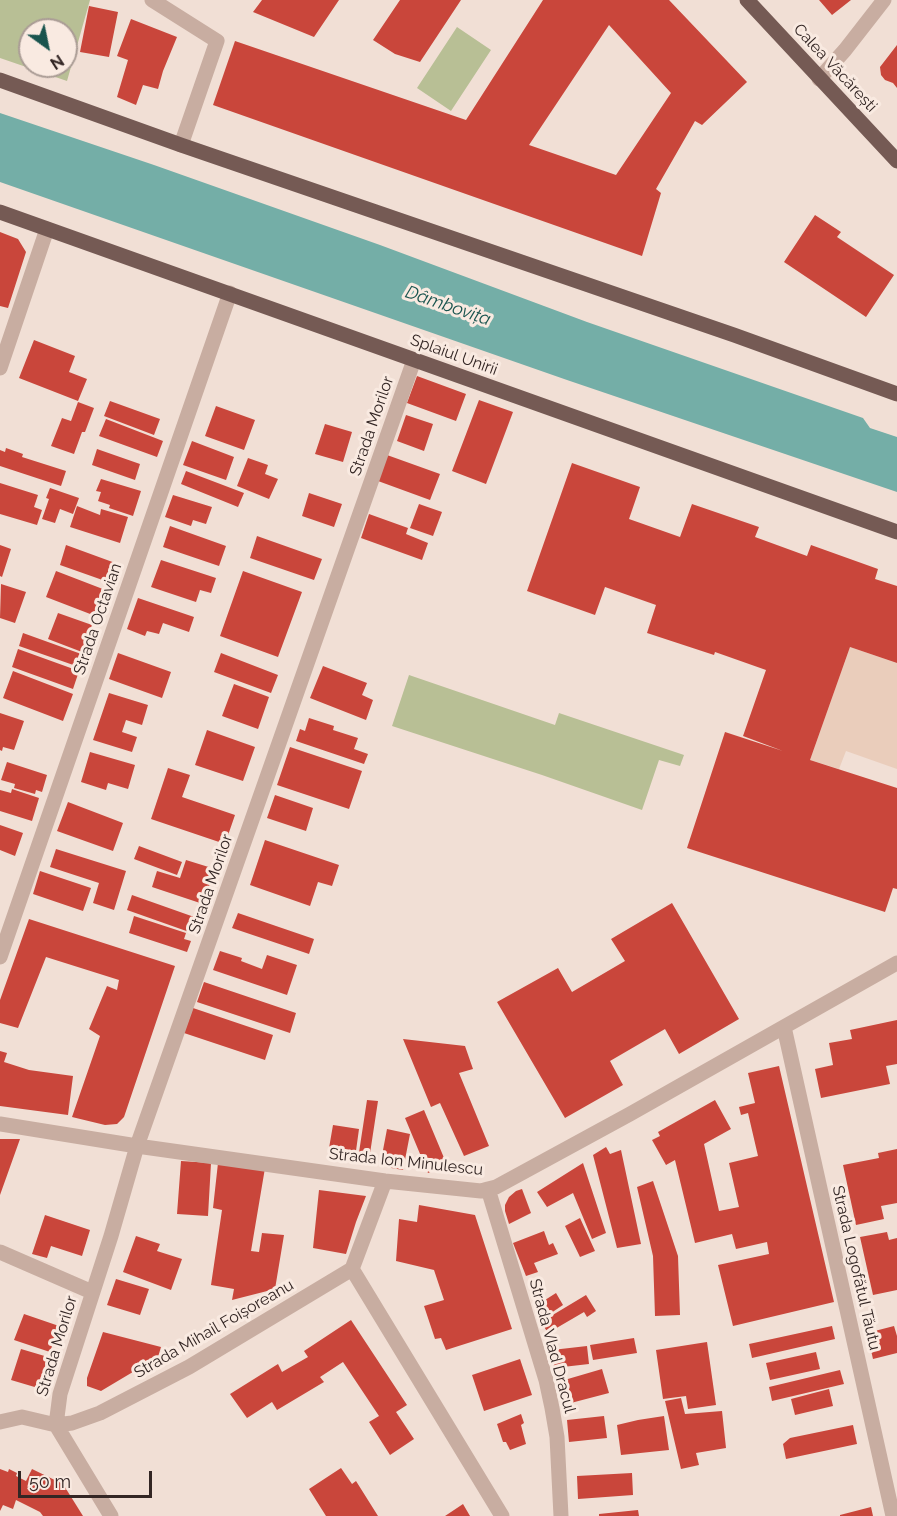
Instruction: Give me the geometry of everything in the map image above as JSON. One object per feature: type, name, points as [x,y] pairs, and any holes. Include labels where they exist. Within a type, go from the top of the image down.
[{"type":"main road","name":"Calea Văcărești","points":[[747,0],[897,161]]},
{"type":"main road","points":[[0,80],[181,145],[734,335],[897,394]]},
{"type":"main road","name":"Splaiul Unirii","points":[[0,212],[897,532]]},
{"type":"street","points":[[152,0],[217,41],[181,145]]},
{"type":"street","points":[[819,79],[885,0]]},
{"type":"street","points":[[0,368],[47,229]]},
{"type":"street","name":"Strada Octavian","points":[[0,957],[230,293]]},
{"type":"street","name":"Strada Morilor","points":[[56,1425],[60,1394],[111,1236],[137,1146],[414,360]]},
{"type":"street","name":"Strada Ion Minulescu","points":[[0,1124],[385,1181],[481,1191],[496,1186],[630,1114],[897,963]]},
{"type":"street","name":"Strada Logofătul Tăutu","points":[[784,1027],[893,1516]]},
{"type":"street","points":[[385,1181],[352,1269],[502,1516]]},
{"type":"street","name":"Strada Vlad Dracul","points":[[488,1189],[548,1389],[557,1437],[561,1516]]},
{"type":"street","points":[[0,1252],[92,1292]]},
{"type":"street","name":"Strada Mihail Foișoreanu","points":[[0,1422],[22,1418],[56,1425],[72,1423],[100,1413],[179,1372],[352,1269]]},
{"type":"street","points":[[0,1410],[22,1418]]},
{"type":"street","points":[[56,1425],[111,1516]]},
{"type":"green space","points":[[0,0],[90,0],[78,42],[78,18],[18,18],[18,64],[0,58]]},
{"type":"green space","points":[[457,27],[491,50],[451,111],[417,88]]},
{"type":"green space","points":[[409,675],[555,725],[559,713],[684,755],[680,766],[659,760],[642,810],[392,726]]},
{"type":"shaded area","points":[[850,647],[897,663],[897,769],[846,751],[839,769],[810,760]]},
{"type":"water","name":"Dâmbovița","points":[[0,113],[154,165],[380,245],[587,322],[863,418],[870,428],[897,437],[897,492],[567,380],[0,182]]},
{"type":"building","points":[[262,0],[339,0],[314,37],[253,12]]},
{"type":"building","points":[[400,0],[461,0],[420,62],[395,54],[373,40]]},
{"type":"building","points":[[543,0],[669,0],[747,82],[702,125],[695,121],[656,189],[661,193],[642,256],[213,105],[235,41],[466,120]],"holes":[[[609,25],[671,93],[616,175],[529,145]]]},
{"type":"building","points":[[819,0],[851,0],[832,15]]},
{"type":"building","points":[[89,6],[118,12],[109,57],[80,52]]},
{"type":"building","points":[[131,19],[177,37],[158,89],[143,85],[136,105],[117,97],[128,60],[117,56]]},
{"type":"building","points":[[897,45],[897,88],[893,83],[885,80],[881,75],[880,67]]},
{"type":"building","points":[[815,215],[841,232],[837,237],[894,275],[866,317],[784,262]]},
{"type":"building","points":[[0,232],[18,239],[26,252],[8,308],[0,306]]},
{"type":"building","points":[[34,340],[75,356],[69,372],[87,379],[78,401],[19,378]]},
{"type":"building","points":[[417,376],[466,394],[456,421],[407,403]]},
{"type":"building","points":[[479,400],[513,412],[486,484],[452,471]]},
{"type":"building","points":[[110,401],[160,419],[154,435],[104,416]]},
{"type":"building","points":[[78,402],[94,408],[74,454],[51,446],[62,418],[71,421]]},
{"type":"building","points":[[216,406],[255,420],[244,450],[205,436]]},
{"type":"building","points":[[406,415],[433,424],[424,451],[397,441]]},
{"type":"building","points":[[106,419],[163,441],[157,457],[99,436]]},
{"type":"building","points":[[325,424],[352,432],[343,462],[315,454]]},
{"type":"building","points":[[192,441],[234,457],[226,480],[183,465]]},
{"type":"building","points":[[6,448],[23,454],[22,457],[66,471],[61,486],[0,466],[0,450],[5,452]]},
{"type":"building","points":[[97,449],[140,464],[135,480],[92,465]]},
{"type":"building","points":[[387,455],[440,474],[430,500],[378,481]]},
{"type":"building","points":[[248,458],[268,465],[265,474],[278,479],[269,499],[237,486]]},
{"type":"building","points":[[572,463],[640,487],[629,519],[680,537],[692,504],[759,527],[755,537],[807,556],[811,545],[878,569],[875,579],[897,586],[897,663],[850,647],[810,760],[897,788],[897,889],[893,888],[885,912],[687,848],[725,732],[783,751],[743,736],[766,670],[715,652],[714,655],[647,633],[656,605],[605,587],[595,615],[527,591]]},
{"type":"building","points":[[186,471],[244,493],[238,507],[181,484]]},
{"type":"building","points":[[101,479],[141,491],[133,516],[109,508],[110,505],[98,501],[101,492],[96,491]]},
{"type":"building","points":[[0,483],[38,495],[34,507],[42,510],[37,525],[0,514]]},
{"type":"building","points":[[50,488],[79,498],[73,514],[60,509],[55,523],[42,519]]},
{"type":"building","points":[[309,493],[342,504],[334,527],[302,516]]},
{"type":"building","points":[[173,495],[212,507],[206,524],[193,520],[191,526],[165,517]]},
{"type":"building","points":[[419,504],[442,512],[433,536],[410,528]]},
{"type":"building","points":[[77,506],[100,515],[101,509],[128,517],[120,543],[70,527]]},
{"type":"building","points":[[369,514],[408,528],[406,534],[428,543],[422,560],[361,538]]},
{"type":"building","points":[[170,526],[226,546],[219,566],[163,547]]},
{"type":"building","points":[[257,536],[322,559],[314,580],[250,558]]},
{"type":"building","points":[[0,545],[11,549],[2,577],[0,576]]},
{"type":"building","points":[[66,545],[118,564],[111,583],[60,565]]},
{"type":"building","points":[[161,560],[216,578],[211,593],[200,590],[196,602],[151,587]]},
{"type":"building","points":[[56,571],[108,591],[98,617],[46,597]]},
{"type":"building","points":[[243,571],[302,592],[278,657],[220,636]]},
{"type":"building","points":[[1,584],[26,592],[15,623],[0,618]]},
{"type":"building","points":[[138,598],[194,617],[189,632],[163,623],[159,634],[147,631],[145,636],[127,629]]},
{"type":"building","points":[[58,613],[92,625],[82,652],[48,639]]},
{"type":"building","points":[[23,633],[84,655],[79,667],[19,646]]},
{"type":"building","points":[[18,649],[79,671],[73,689],[12,667]]},
{"type":"building","points":[[118,653],[171,672],[162,698],[109,679]]},
{"type":"building","points":[[221,653],[278,675],[271,693],[214,672]]},
{"type":"building","points":[[323,666],[367,683],[362,695],[373,700],[366,720],[310,698]]},
{"type":"building","points":[[13,671],[73,694],[63,721],[3,698]]},
{"type":"building","points":[[234,684],[269,697],[258,729],[222,716]]},
{"type":"building","points":[[109,693],[148,705],[142,725],[126,720],[122,732],[137,737],[132,752],[93,740]]},
{"type":"building","points":[[0,713],[24,721],[14,750],[3,747],[2,751],[0,750]]},
{"type":"building","points":[[309,718],[334,726],[333,730],[358,738],[354,749],[368,754],[364,764],[296,741],[300,729],[305,731]]},
{"type":"building","points":[[207,730],[255,747],[243,781],[195,765]]},
{"type":"building","points":[[290,747],[362,771],[349,809],[277,785]]},
{"type":"building","points":[[90,752],[135,765],[128,789],[108,783],[106,790],[81,782]]},
{"type":"building","points":[[7,762],[47,775],[42,792],[36,790],[35,794],[14,788],[15,784],[1,780]]},
{"type":"building","points":[[168,768],[190,775],[182,797],[235,815],[225,844],[151,819]]},
{"type":"building","points":[[12,789],[39,798],[32,821],[0,811],[0,790],[11,793]]},
{"type":"building","points":[[275,795],[313,808],[306,831],[267,818]]},
{"type":"building","points":[[68,802],[123,823],[113,851],[57,831]]},
{"type":"building","points":[[0,825],[23,833],[15,856],[0,850]]},
{"type":"building","points":[[265,840],[339,865],[332,886],[318,882],[310,906],[250,885]]},
{"type":"building","points":[[139,846],[182,862],[177,875],[134,859]]},
{"type":"building","points":[[56,849],[126,871],[114,910],[93,903],[99,883],[50,867]]},
{"type":"building","points":[[186,860],[215,869],[203,904],[152,887],[157,871],[180,878]]},
{"type":"building","points":[[40,871],[91,888],[83,911],[33,894]]},
{"type":"building","points":[[132,895],[197,918],[192,933],[127,910]]},
{"type":"building","points":[[672,903],[739,1019],[679,1054],[665,1029],[610,1061],[623,1085],[565,1118],[497,1002],[558,968],[572,992],[625,961],[611,939]]},
{"type":"building","points":[[238,913],[314,939],[309,954],[232,928]]},
{"type":"building","points":[[134,916],[186,933],[184,939],[191,941],[187,952],[129,933]]},
{"type":"building","points":[[29,919],[175,966],[124,1117],[117,1124],[105,1125],[72,1117],[100,1036],[89,1029],[107,986],[117,990],[119,980],[46,957],[18,1028],[0,1023],[0,1000]]},
{"type":"building","points":[[220,951],[242,958],[241,961],[262,969],[267,955],[297,965],[287,995],[213,970]]},
{"type":"building","points":[[204,982],[296,1013],[290,1033],[197,1002]]},
{"type":"building","points":[[193,1008],[273,1035],[265,1060],[184,1033]]},
{"type":"building","points":[[897,1020],[897,1064],[886,1066],[890,1084],[821,1098],[815,1069],[833,1065],[829,1043],[852,1039],[850,1030]]},
{"type":"building","points":[[403,1039],[465,1046],[473,1069],[459,1073],[489,1146],[464,1156],[440,1103],[431,1107]]},
{"type":"building","points":[[0,1051],[7,1053],[4,1062],[29,1070],[73,1076],[68,1115],[0,1106]]},
{"type":"building","points":[[779,1066],[834,1302],[733,1326],[718,1265],[769,1254],[767,1242],[736,1249],[732,1234],[695,1243],[675,1160],[666,1165],[652,1140],[660,1136],[658,1132],[715,1100],[731,1129],[704,1144],[719,1211],[739,1207],[729,1163],[758,1156],[748,1113],[741,1115],[739,1107],[755,1103],[748,1073]]},
{"type":"building","points":[[367,1100],[378,1101],[369,1160],[358,1159]]},
{"type":"building","points":[[424,1110],[447,1165],[428,1173],[405,1118]]},
{"type":"building","points":[[333,1125],[359,1129],[355,1158],[328,1154]]},
{"type":"building","points":[[387,1129],[410,1134],[403,1170],[380,1166]]},
{"type":"building","points":[[0,1139],[20,1139],[0,1195]]},
{"type":"building","points":[[606,1147],[610,1154],[621,1150],[641,1244],[617,1248],[593,1155]]},
{"type":"building","points":[[897,1149],[897,1203],[881,1206],[884,1219],[856,1225],[843,1165],[879,1158],[878,1153]]},
{"type":"building","points":[[181,1161],[211,1163],[208,1216],[177,1214]]},
{"type":"building","points":[[218,1163],[265,1168],[251,1251],[259,1252],[262,1233],[284,1235],[275,1289],[232,1300],[234,1289],[211,1285],[222,1210],[213,1208]]},
{"type":"building","points":[[583,1163],[606,1233],[592,1239],[573,1193],[547,1207],[537,1192]]},
{"type":"building","points":[[653,1181],[678,1256],[680,1315],[655,1316],[653,1256],[637,1187]]},
{"type":"building","points":[[522,1189],[531,1213],[509,1224],[505,1205],[509,1197]]},
{"type":"building","points":[[319,1190],[366,1196],[346,1254],[313,1248]]},
{"type":"building","points":[[419,1205],[475,1215],[512,1329],[446,1350],[441,1338],[435,1339],[424,1306],[444,1300],[434,1270],[396,1261],[399,1219],[417,1222]]},
{"type":"building","points":[[45,1215],[90,1230],[82,1256],[51,1246],[47,1258],[32,1254]]},
{"type":"building","points":[[580,1218],[595,1251],[580,1257],[565,1226]]},
{"type":"building","points":[[544,1231],[549,1245],[553,1243],[558,1254],[534,1263],[538,1272],[526,1276],[513,1243]]},
{"type":"building","points":[[887,1232],[889,1240],[897,1238],[897,1290],[873,1295],[860,1237]]},
{"type":"building","points":[[136,1236],[160,1244],[157,1251],[182,1259],[171,1290],[123,1272]]},
{"type":"building","points":[[116,1279],[149,1289],[140,1315],[107,1305]]},
{"type":"building","points":[[556,1293],[563,1305],[542,1319],[534,1307]]},
{"type":"building","points":[[586,1295],[596,1311],[587,1317],[584,1312],[548,1333],[541,1322]]},
{"type":"building","points":[[24,1314],[59,1326],[50,1352],[14,1340]]},
{"type":"building","points":[[351,1320],[407,1405],[396,1412],[414,1439],[390,1455],[369,1422],[379,1416],[343,1362],[320,1377],[324,1382],[277,1410],[272,1402],[247,1418],[230,1394],[278,1364],[282,1372],[308,1357],[304,1351]]},
{"type":"building","points":[[832,1326],[835,1339],[752,1358],[749,1344]]},
{"type":"building","points":[[894,1326],[897,1336],[897,1353],[873,1359],[867,1333]]},
{"type":"building","points":[[103,1332],[161,1347],[158,1357],[101,1391],[87,1386],[87,1378]]},
{"type":"building","points":[[634,1338],[637,1353],[593,1360],[590,1345]]},
{"type":"building","points":[[707,1342],[716,1405],[688,1409],[686,1396],[663,1399],[656,1350]]},
{"type":"building","points":[[587,1346],[589,1364],[554,1368],[552,1350]]},
{"type":"building","points":[[21,1349],[48,1357],[38,1388],[11,1380]]},
{"type":"building","points":[[816,1352],[820,1369],[770,1380],[766,1363]]},
{"type":"building","points":[[520,1359],[532,1395],[484,1411],[472,1375]]},
{"type":"building","points":[[602,1369],[609,1393],[567,1404],[561,1381]]},
{"type":"building","points":[[840,1370],[844,1384],[772,1401],[769,1387]]},
{"type":"building","points":[[829,1389],[833,1406],[795,1415],[791,1399]]},
{"type":"building","points":[[681,1398],[685,1414],[722,1411],[726,1448],[696,1453],[699,1465],[681,1469],[665,1401]]},
{"type":"building","points":[[521,1414],[524,1423],[521,1425],[526,1444],[510,1450],[506,1442],[503,1442],[497,1424]]},
{"type":"building","points":[[604,1416],[607,1438],[569,1442],[567,1420]]},
{"type":"building","points":[[664,1416],[669,1450],[621,1455],[617,1425]]},
{"type":"building","points":[[853,1425],[857,1444],[786,1459],[783,1444],[790,1438]]},
{"type":"building","points":[[341,1468],[352,1484],[356,1481],[378,1516],[326,1516],[309,1489]]},
{"type":"building","points":[[0,1469],[8,1472],[9,1469],[26,1481],[32,1469],[63,1484],[83,1516],[43,1516],[40,1512],[16,1500],[13,1509],[3,1505],[0,1511]]},
{"type":"building","points":[[632,1473],[633,1495],[578,1499],[577,1476]]},
{"type":"building","points":[[463,1504],[470,1516],[445,1516]]},
{"type":"building","points":[[871,1507],[873,1516],[840,1516],[840,1515]]},
{"type":"building","points":[[638,1510],[639,1516],[599,1516],[599,1514]]}]
